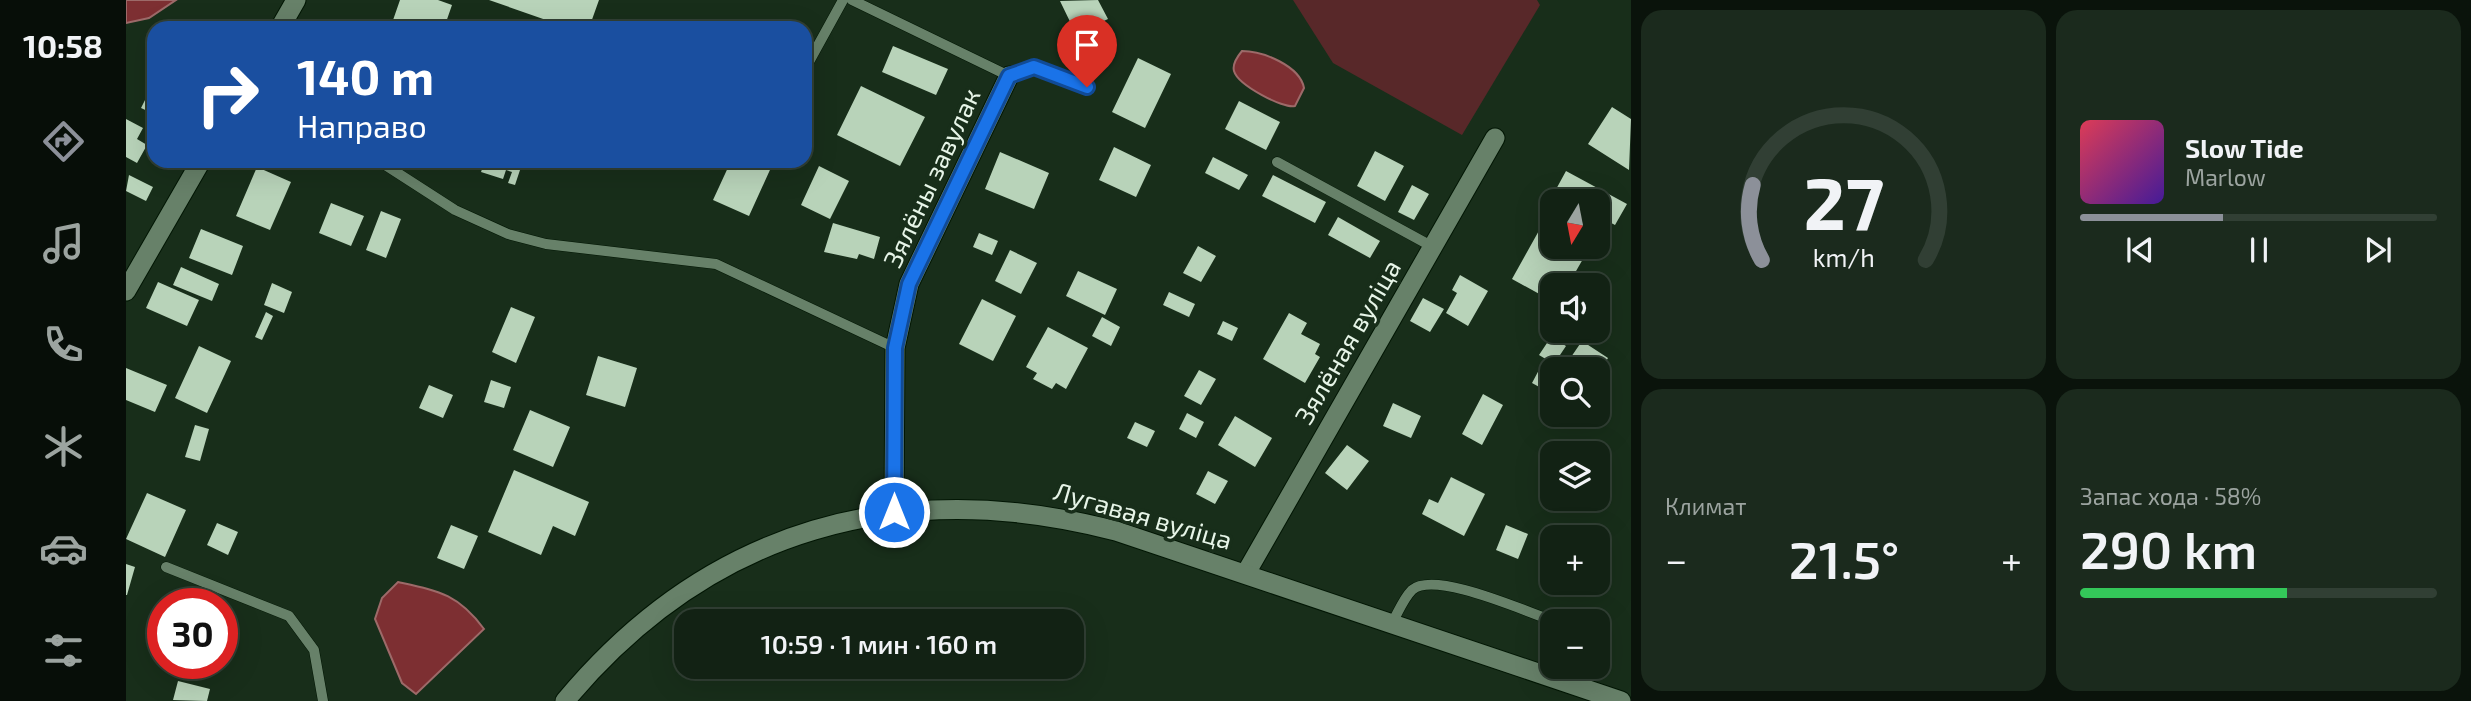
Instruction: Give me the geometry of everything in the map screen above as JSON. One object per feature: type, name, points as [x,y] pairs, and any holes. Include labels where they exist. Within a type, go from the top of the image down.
[{"type":"street","points":[[283,21],[296,0]]},
{"type":"street","name":"Зялёны завулак","points":[[894,512],[895,348],[909,284],[1009,76]]},
{"type":"street","name":"Зялёная вуліца","points":[[1246,573],[1495,138]]},
{"type":"street","points":[[126,290],[197,168]]},
{"type":"street","name":"Лугавая вуліца","points":[[565,701],[596,663],[646,619],[744,555],[827,526],[894,512],[1001,510],[1058,516],[1116,531],[1621,701]]},
{"type":"lane","points":[[812,56],[843,0]]},
{"type":"lane","points":[[852,0],[1009,76],[1034,67],[1087,87]]},
{"type":"lane","points":[[1277,162],[1433,247]]},
{"type":"lane","points":[[390,168],[455,209],[508,234],[545,244],[716,264],[895,348]]},
{"type":"lane","points":[[166,567],[289,616],[314,650],[323,701]]},
{"type":"lane","points":[[1392,623],[1413,589],[1428,583],[1451,586],[1540,616]]},
{"type":"shaded area","points":[[126,0],[176,0],[149,18],[126,23]]},
{"type":"shaded area","points":[[1293,0],[1537,0],[1540,5],[1462,135],[1333,63]]},
{"type":"shaded area","points":[[1242,51],[1270,57],[1296,73],[1304,88],[1295,106],[1281,104],[1262,95],[1237,77],[1234,66]]},
{"type":"shaded area","points":[[398,582],[447,596],[465,608],[484,629],[416,694],[402,683],[375,619],[382,598]]},
{"type":"building","points":[[400,0],[438,0],[452,5],[446,21],[393,21]]},
{"type":"building","points":[[489,0],[599,0],[592,21],[549,21]]},
{"type":"building","points":[[1098,0],[1108,19],[1076,34],[1060,1]]},
{"type":"building","points":[[893,46],[948,69],[936,95],[882,72]]},
{"type":"building","points":[[1138,58],[1171,74],[1145,128],[1112,112]]},
{"type":"building","points":[[861,86],[925,117],[900,166],[837,135]]},
{"type":"building","points":[[146,98],[147,98],[147,111],[141,108]]},
{"type":"building","points":[[1239,101],[1280,122],[1266,150],[1225,129]]},
{"type":"building","points":[[1612,107],[1631,119],[1629,170],[1588,144]]},
{"type":"building","points":[[126,119],[143,128],[137,139],[147,145],[137,163],[126,157]]},
{"type":"building","points":[[1114,147],[1151,165],[1136,197],[1099,180]]},
{"type":"building","points":[[1375,151],[1404,166],[1385,201],[1357,186]]},
{"type":"building","points":[[1000,152],[1049,173],[1034,209],[985,189]]},
{"type":"building","points":[[1213,157],[1248,175],[1239,190],[1205,173]]},
{"type":"building","points":[[819,166],[849,181],[830,219],[801,205]]},
{"type":"building","points":[[257,168],[291,182],[270,230],[236,216]]},
{"type":"building","points":[[482,168],[521,168],[515,185],[508,183],[512,172],[506,170],[503,179],[481,172]]},
{"type":"building","points":[[728,168],[771,168],[749,216],[713,200]]},
{"type":"building","points":[[1566,171],[1599,189],[1556,189]]},
{"type":"building","points":[[129,175],[153,187],[146,201],[126,191]]},
{"type":"building","points":[[1273,175],[1326,202],[1315,223],[1262,196]]},
{"type":"building","points":[[1412,185],[1429,194],[1414,220],[1398,212]]},
{"type":"building","points":[[1610,195],[1627,204],[1615,225],[1610,222]]},
{"type":"building","points":[[331,203],[364,216],[351,246],[319,233]]},
{"type":"building","points":[[381,211],[401,219],[386,258],[366,250]]},
{"type":"building","points":[[1338,217],[1380,241],[1370,258],[1328,235]]},
{"type":"building","points":[[833,223],[880,237],[874,259],[859,254],[857,259],[824,252]]},
{"type":"building","points":[[201,229],[243,246],[232,275],[189,258]]},
{"type":"building","points":[[1540,229],[1540,259],[1583,259],[1575,273],[1540,273],[1540,294],[1512,279]]},
{"type":"building","points":[[979,233],[998,241],[992,255],[973,247]]},
{"type":"building","points":[[1198,246],[1216,256],[1201,282],[1183,273]]},
{"type":"building","points":[[1010,250],[1037,263],[1021,294],[995,281]]},
{"type":"building","points":[[181,267],[219,284],[212,301],[173,285]]},
{"type":"building","points":[[1078,271],[1117,289],[1105,315],[1066,296]]},
{"type":"building","points":[[1460,275],[1488,291],[1468,326],[1446,313],[1457,293],[1452,290]]},
{"type":"building","points":[[158,282],[199,300],[187,326],[146,308]]},
{"type":"building","points":[[272,283],[292,292],[284,313],[264,305]]},
{"type":"building","points":[[1169,292],[1195,304],[1189,317],[1163,305]]},
{"type":"building","points":[[1423,298],[1444,309],[1430,332],[1410,321]]},
{"type":"building","points":[[982,299],[1016,316],[993,361],[959,344]]},
{"type":"building","points":[[511,307],[535,317],[516,363],[492,352]]},
{"type":"building","points":[[266,312],[273,316],[262,340],[255,337]]},
{"type":"building","points":[[1289,313],[1307,323],[1301,334],[1320,344],[1315,354],[1320,357],[1305,383],[1263,359]]},
{"type":"building","points":[[1102,317],[1120,327],[1111,346],[1092,336]]},
{"type":"building","points":[[1223,321],[1238,328],[1232,341],[1217,334]]},
{"type":"building","points":[[1048,327],[1088,348],[1066,389],[1056,383],[1052,389],[1033,379],[1037,373],[1026,367]]},
{"type":"building","points":[[1547,343],[1561,343],[1566,346],[1559,357],[1539,355]]},
{"type":"building","points":[[1581,343],[1585,343],[1606,357],[1571,357]]},
{"type":"building","points":[[199,346],[231,361],[207,413],[175,398]]},
{"type":"building","points":[[598,356],[637,368],[625,407],[586,395]]},
{"type":"building","points":[[126,368],[167,385],[155,412],[126,400]]},
{"type":"building","points":[[1540,368],[1540,387],[1532,383]]},
{"type":"building","points":[[1199,370],[1216,379],[1201,405],[1184,396]]},
{"type":"building","points":[[491,380],[511,387],[504,408],[484,402]]},
{"type":"building","points":[[429,385],[453,395],[443,418],[419,408]]},
{"type":"building","points":[[1483,394],[1503,405],[1482,445],[1462,434]]},
{"type":"building","points":[[1393,403],[1421,416],[1411,438],[1383,426]]},
{"type":"building","points":[[530,410],[570,427],[553,467],[513,450]]},
{"type":"building","points":[[1187,413],[1204,422],[1196,438],[1179,429]]},
{"type":"building","points":[[1235,416],[1272,438],[1255,467],[1218,445]]},
{"type":"building","points":[[1135,422],[1155,431],[1147,447],[1127,438]]},
{"type":"building","points":[[195,425],[209,429],[200,461],[185,457]]},
{"type":"building","points":[[1347,445],[1369,461],[1347,490],[1325,473]]},
{"type":"building","points":[[514,470],[589,502],[575,536],[553,526],[541,555],[488,532]]},
{"type":"building","points":[[1208,471],[1228,481],[1215,504],[1196,494]]},
{"type":"building","points":[[1451,477],[1485,494],[1464,536],[1422,514],[1429,499],[1438,503]]},
{"type":"building","points":[[147,493],[186,510],[165,557],[126,539]]},
{"type":"building","points":[[217,523],[238,532],[228,555],[207,545]]},
{"type":"building","points":[[451,525],[478,536],[464,569],[437,558]]},
{"type":"building","points":[[1506,525],[1528,534],[1518,559],[1496,550]]},
{"type":"building","points":[[126,564],[135,567],[127,595],[126,595]]},
{"type":"building","points":[[178,681],[210,689],[207,701],[173,700]]},
{"type":"route","points":[[894,512],[895,348],[909,284],[1009,76],[1034,67],[1087,87]]}]
